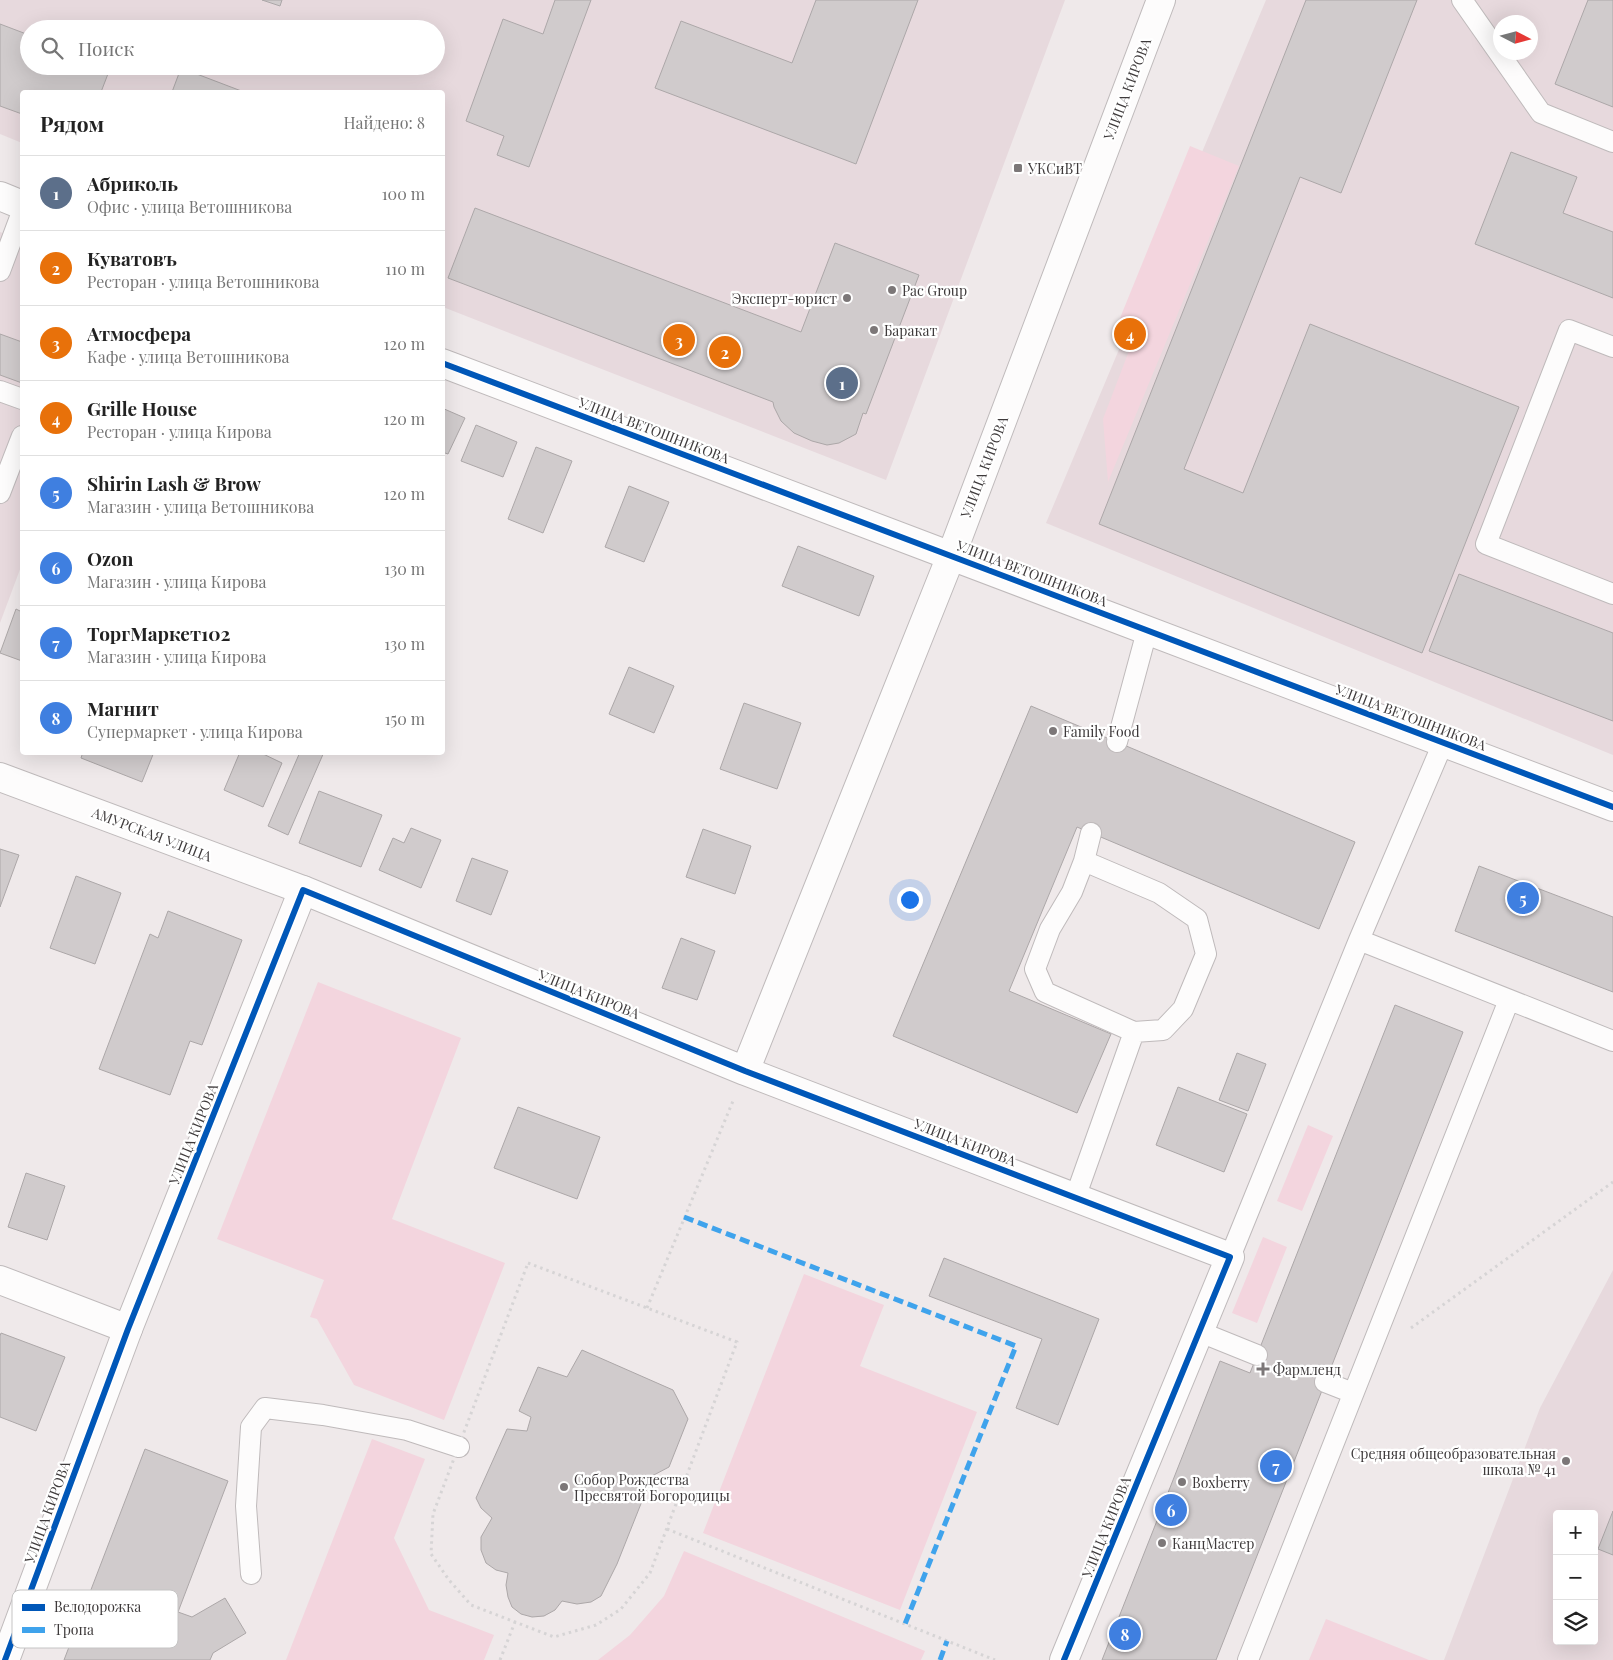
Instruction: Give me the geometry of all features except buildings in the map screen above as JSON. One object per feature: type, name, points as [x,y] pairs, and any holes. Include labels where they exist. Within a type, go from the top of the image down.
[{"type":"street","name":"УЛИЦА КИРОВА","points":[[745,1071],[951,556],[1161,0]]},
{"type":"street","points":[[0,196],[20,203]]},
{"type":"street","name":"УЛИЦА ВЕТОШНИКОВА","points":[[445,365],[1613,807]]},
{"type":"street","name":"АМУРСКАЯ УЛИЦА","points":[[0,777],[303,890]]},
{"type":"street","name":"УЛИЦА КИРОВА","points":[[31,1590],[128,1329],[303,890],[745,1071],[1230,1257],[1064,1660]]},
{"type":"street","points":[[0,1280],[128,1329]]},
{"type":"street","name":"УЛИЦА КИРОВА","points":[[5,1660],[12,1641]]},
{"type":"lane","points":[[1462,0],[1541,113],[1613,142]]},
{"type":"lane","points":[[0,271],[20,217]]},
{"type":"lane","points":[[1613,347],[1569,330],[1486,544],[1613,594]]},
{"type":"lane","points":[[0,391],[20,398]]},
{"type":"lane","points":[[0,493],[20,441]]},
{"type":"lane","points":[[1117,742],[1147,631]]},
{"type":"lane","points":[[1230,1257],[1360,940],[1444,743]]},
{"type":"lane","points":[[1084,861],[1160,893],[1197,918],[1206,954],[1183,1009],[1163,1030],[1134,1032],[1045,992],[1035,969],[1050,929],[1072,892],[1084,861],[1091,833]]},
{"type":"lane","points":[[1360,940],[1613,1041]]},
{"type":"lane","points":[[1248,1660],[1509,1000]]},
{"type":"lane","points":[[1075,1198],[1134,1032]]},
{"type":"lane","points":[[1200,1332],[1257,1355]]},
{"type":"lane","points":[[1325,1382],[1353,1393]]},
{"type":"lane","points":[[251,1574],[246,1506],[251,1427],[265,1408],[323,1415],[407,1430],[459,1447]]},
{"type":"path","points":[[647,1308],[745,1071]]},
{"type":"path","points":[[1406,1332],[1613,1182]]},
{"type":"path","points":[[528,1263],[647,1308],[737,1342],[650,1573],[621,1609],[596,1625],[554,1636],[471,1606],[449,1580],[431,1554],[433,1514],[528,1263]]},
{"type":"path","points":[[667,1529],[995,1660]]},
{"type":"path","points":[[500,1660],[515,1622]]},
{"type":"shaded area","points":[[0,0],[1065,0],[886,480],[445,308],[445,90],[20,90],[20,142],[0,134]]},
{"type":"shaded area","points":[[1266,0],[1613,0],[1613,755],[1046,523]]},
{"type":"shaded area","points":[[1190,146],[1239,166],[1108,482],[1103,419],[1132,343],[1118,323]]},
{"type":"shaded area","points":[[0,232],[20,239],[20,569],[0,623]]},
{"type":"shaded area","points":[[318,982],[461,1038],[392,1219],[505,1263],[444,1420],[354,1385],[317,1319],[310,1317],[324,1280],[217,1239]]},
{"type":"shaded area","points":[[1308,1125],[1333,1136],[1302,1211],[1277,1201]]},
{"type":"shaded area","points":[[1263,1237],[1287,1247],[1257,1323],[1232,1313]]},
{"type":"shaded area","name":"Средняя общеобразовательная школа № 41","points":[[1613,1270],[1613,1660],[1444,1660],[1540,1408]]},
{"type":"shaded area","points":[[804,1274],[884,1305],[860,1366],[977,1412],[900,1610],[703,1533]]},
{"type":"shaded area","points":[[372,1439],[425,1459],[394,1538],[429,1610],[494,1635],[484,1660],[286,1660]]},
{"type":"shaded area","points":[[684,1551],[925,1651],[921,1660],[598,1660],[630,1635],[664,1596]]},
{"type":"shaded area","points":[[1326,1619],[1429,1660],[1309,1660]]},
{"type":"marked path","points":[[684,1217],[1016,1346],[905,1624]]},
{"type":"marked path","points":[[940,1660],[947,1641]]},
{"type":"cycle path","points":[[445,364],[1613,807]]},
{"type":"cycle path","points":[[31,1590],[128,1329],[303,890],[745,1071],[1230,1257],[1064,1660]]},
{"type":"cycle path","points":[[5,1660],[12,1641]]},
{"type":"place","name":"УКСиВТ","points":[[1018,168]]},
{"type":"place","name":"Pac Group","points":[[892,290]]},
{"type":"place","name":"Эксперт-юрист","points":[[847,298]]},
{"type":"place","name":"Баракат","points":[[874,330]]},
{"type":"place","name":"Grille House","points":[[1130,334]]},
{"type":"place","name":"Атмосфера","points":[[679,340]]},
{"type":"place","name":"Куватовъ","points":[[725,352]]},
{"type":"place","name":"Абриколь","points":[[842,383]]},
{"type":"place","name":"Family Food","points":[[1053,731]]},
{"type":"place","name":"Shirin Lash & Brow","points":[[1523,898]]},
{"type":"place","name":"Фармленд","points":[[1263,1369]]},
{"type":"place","name":"Средняя общеобразовательная школа № 41","points":[[1566,1461]]},
{"type":"place","name":"ТоргМаркет102","points":[[1276,1466]]},
{"type":"place","name":"Boxberry","points":[[1182,1482]]},
{"type":"place","name":"Собор Рождества Пресвятой Богородицы","points":[[564,1487]]},
{"type":"place","name":"Ozon","points":[[1171,1510]]},
{"type":"place","name":"КанцМастер","points":[[1162,1543]]},
{"type":"place","name":"Магнит","points":[[1125,1634]]}]
